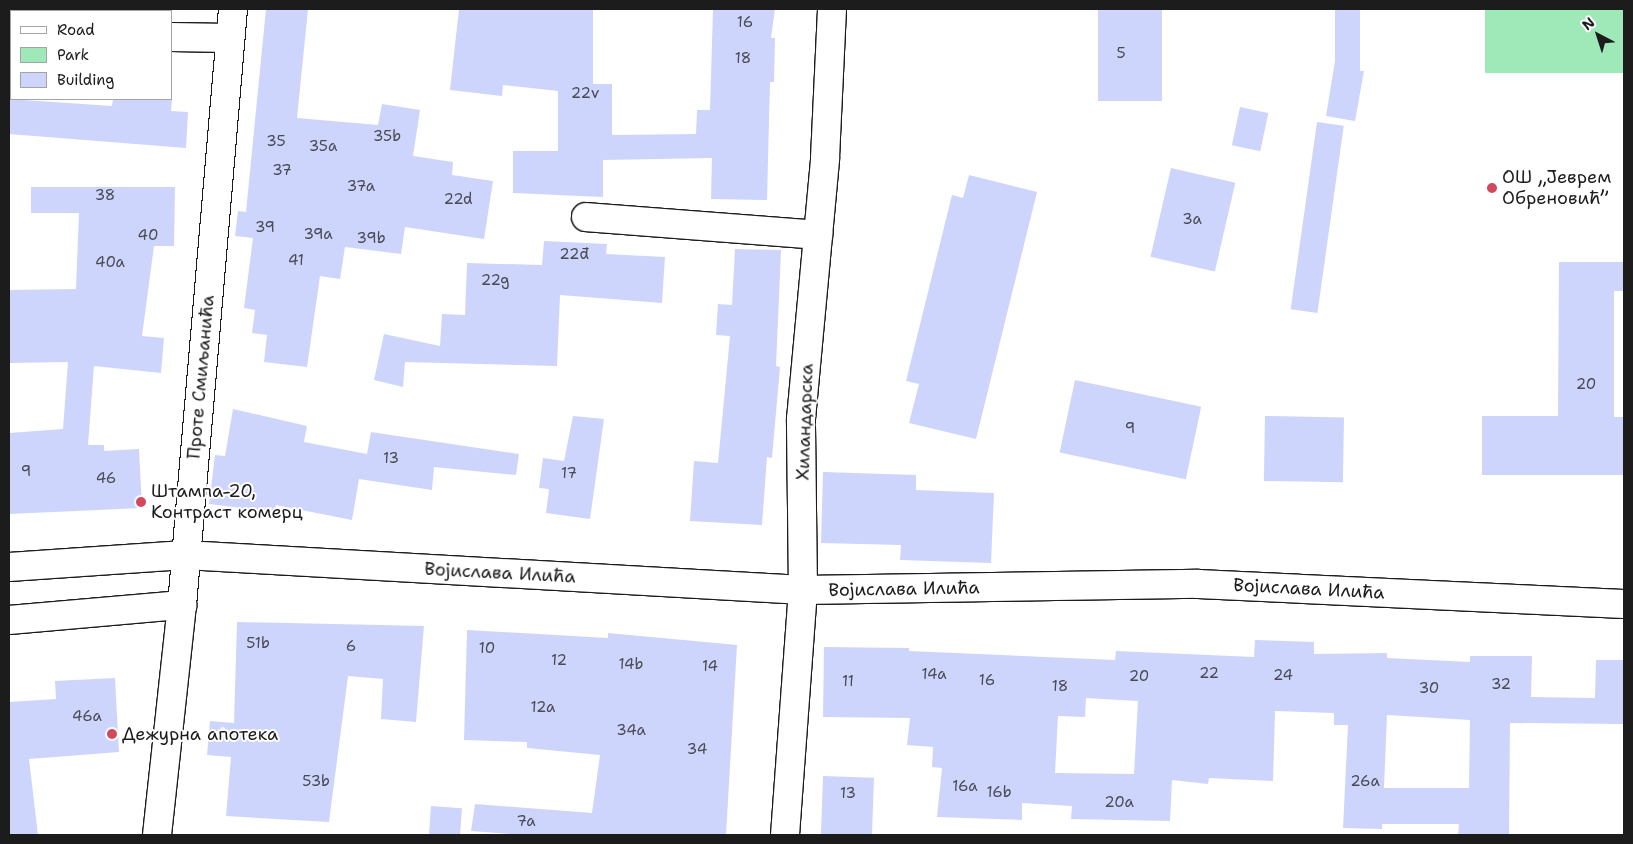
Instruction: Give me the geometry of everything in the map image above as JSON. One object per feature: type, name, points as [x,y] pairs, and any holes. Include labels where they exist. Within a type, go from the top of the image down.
[{"type":"street","name":"Проте Смиљанића","points":[[157,835],[182,605],[232,9]]},
{"type":"street","name":"Хиландарска","points":[[785,835],[803,590],[801,419],[818,235],[832,9]]},
{"type":"street","points":[[172,37],[230,38]]},
{"type":"street","points":[[586,217],[818,235]]},
{"type":"street","name":"Војислава Илића","points":[[9,568],[185,555],[803,590],[1198,584],[1624,604]]},
{"type":"street","points":[[9,620],[182,605]]},
{"type":"green space","points":[[1485,9],[1624,9],[1624,73],[1485,73]]},
{"type":"building","points":[[266,9],[308,9],[297,118],[378,125],[382,104],[420,110],[413,156],[453,162],[452,175],[493,181],[484,239],[405,227],[401,254],[345,247],[340,279],[320,276],[307,367],[264,362],[267,335],[252,333],[255,310],[244,308],[253,238],[235,236],[238,211],[246,212]]},
{"type":"building","points":[[459,9],[593,9],[593,84],[612,84],[612,135],[696,134],[697,110],[710,110],[713,9],[775,9],[771,38],[775,38],[774,82],[770,82],[767,200],[711,199],[712,158],[603,160],[603,197],[513,193],[513,151],[558,151],[558,91],[503,85],[502,96],[450,90]]},
{"type":"building","points":[[1098,9],[1162,9],[1162,101],[1098,101]]},
{"type":"building","points":[[1335,9],[1360,9],[1360,71],[1364,71],[1355,121],[1326,116],[1335,61]]},
{"type":"building","points":[[9,99],[112,106],[113,100],[172,100],[171,111],[188,112],[186,148],[9,134]]},
{"type":"building","points":[[1240,107],[1268,113],[1260,151],[1232,145]]},
{"type":"building","points":[[1317,122],[1344,126],[1317,313],[1291,309]]},
{"type":"building","points":[[1171,168],[1235,183],[1215,272],[1151,257]]},
{"type":"building","points":[[969,175],[1037,192],[976,439],[909,423],[919,384],[906,381],[952,195],[963,198]]},
{"type":"building","points":[[31,187],[175,187],[174,246],[154,246],[142,336],[164,338],[161,373],[94,366],[88,445],[104,445],[104,451],[139,449],[142,508],[9,514],[9,433],[63,429],[68,362],[9,363],[9,290],[76,289],[79,213],[31,213]]},
{"type":"building","points":[[544,241],[607,244],[606,254],[665,257],[662,303],[560,295],[557,366],[405,362],[403,387],[374,380],[384,334],[440,346],[442,314],[465,315],[467,263],[542,265]]},
{"type":"building","points":[[735,249],[781,250],[776,366],[780,367],[772,458],[767,457],[762,525],[690,521],[694,461],[718,463],[730,336],[716,335],[718,304],[732,305]]},
{"type":"building","points":[[1559,262],[1624,262],[1624,291],[1614,291],[1614,417],[1624,417],[1624,475],[1482,475],[1482,416],[1558,416]]},
{"type":"building","points":[[1075,380],[1201,407],[1186,479],[1060,452]]},
{"type":"building","points":[[233,409],[307,426],[304,442],[367,454],[371,432],[519,454],[516,475],[434,467],[432,490],[359,479],[352,520],[276,505],[275,512],[209,504],[215,455],[225,456]]},
{"type":"building","points":[[573,416],[604,419],[590,519],[546,513],[549,489],[539,488],[543,458],[564,461]]},
{"type":"building","points":[[1265,416],[1344,417],[1343,482],[1264,481]]},
{"type":"building","points":[[823,472],[916,475],[916,490],[994,493],[991,563],[900,560],[901,545],[821,543]]},
{"type":"building","points":[[237,622],[424,626],[416,722],[381,719],[383,679],[348,676],[329,822],[226,816],[231,757],[207,755],[210,721],[234,723]]},
{"type":"building","points":[[467,630],[608,638],[608,633],[737,645],[726,835],[522,835],[471,831],[475,804],[592,813],[600,755],[527,748],[527,742],[464,740]]},
{"type":"building","points":[[1255,640],[1314,642],[1314,654],[1387,653],[1387,658],[1470,662],[1470,656],[1532,656],[1531,697],[1595,698],[1596,660],[1624,660],[1624,724],[1510,723],[1509,835],[1458,835],[1459,824],[1382,824],[1382,829],[1343,828],[1348,725],[1334,725],[1334,713],[1275,711],[1273,781],[1209,778],[1208,784],[1172,780],[1170,821],[1071,819],[1072,806],[1022,803],[1022,820],[937,817],[942,768],[932,767],[933,747],[907,745],[910,718],[823,717],[824,647],[909,648],[909,651],[1115,660],[1116,651],[1254,657]],"holes":[[[1086,698],[1138,701],[1134,774],[1055,773],[1058,716],[1085,717]],[[1387,715],[1470,720],[1469,788],[1384,788]]]},
{"type":"building","points":[[115,678],[119,752],[29,759],[38,835],[9,835],[9,702],[56,699],[55,681]]},
{"type":"building","points":[[823,776],[874,778],[872,835],[821,835]]},
{"type":"building","points":[[431,806],[462,808],[460,835],[429,835]]},
{"type":"place","name":"ОШ „Јеврем Обреновић”","points":[[1492,188]]},
{"type":"place","name":"Штампа-20, Контраст комерц","points":[[141,502]]},
{"type":"place","name":"Дежурна апотека","points":[[112,734]]}]
